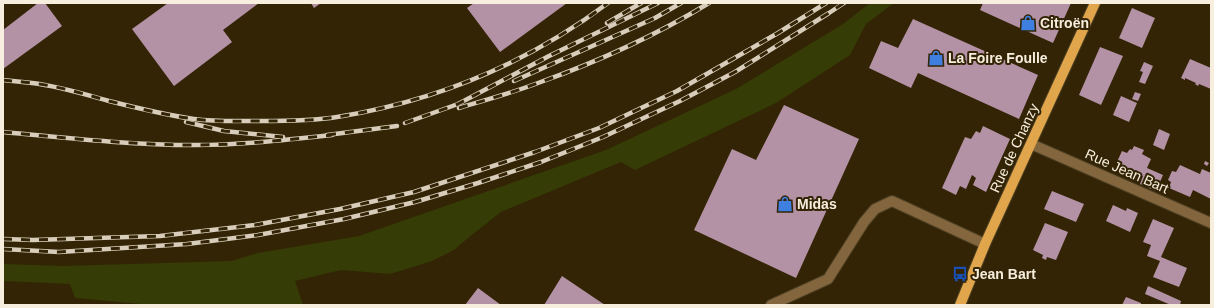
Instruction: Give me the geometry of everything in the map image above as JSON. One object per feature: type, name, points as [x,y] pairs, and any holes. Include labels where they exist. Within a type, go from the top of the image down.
[{"type":"main road","name":"Rue de Chanzy","points":[[960,305],[985,244],[1095,3]]},
{"type":"street","name":"Rue Jean Bart","points":[[1031,144],[1211,223]]},
{"type":"street","points":[[771,305],[828,279],[864,222],[875,209],[892,202],[985,244]]},
{"type":"green space","points":[[870,3],[894,3],[866,24],[850,55],[776,103],[635,170],[621,162],[501,212],[454,250],[432,261],[390,274],[341,270],[295,281],[303,305],[152,305],[75,298],[70,284],[3,281],[3,264],[63,266],[231,261],[258,253],[359,236],[606,150],[736,89],[843,24]]},
{"type":"building","points":[[38,3],[45,3],[62,26],[3,69],[3,30]]},
{"type":"building","points":[[168,3],[259,3],[223,30],[232,42],[174,86],[132,29]]},
{"type":"building","points":[[311,3],[321,3],[314,8]]},
{"type":"building","points":[[474,3],[567,3],[500,52],[467,8]]},
{"type":"building","name":"Citroën","points":[[983,3],[1071,3],[1053,43],[980,10]]},
{"type":"building","points":[[1132,8],[1155,18],[1142,48],[1119,38]]},
{"type":"building","name":"La Foire Foulle","points":[[913,19],[1038,75],[1019,119],[918,73],[911,88],[869,68],[881,41],[898,48]]},
{"type":"building","points":[[1100,47],[1123,56],[1101,105],[1079,95]]},
{"type":"building","points":[[1190,59],[1211,68],[1211,89],[1199,84],[1198,86],[1195,84],[1196,83],[1185,78],[1185,80],[1181,78]]},
{"type":"building","points":[[1144,62],[1153,66],[1145,84],[1139,82],[1143,72],[1140,71]]},
{"type":"building","points":[[1135,92],[1141,94],[1138,101],[1132,99]]},
{"type":"building","points":[[1121,96],[1137,103],[1129,122],[1113,115]]},
{"type":"building","points":[[784,105],[859,139],[796,278],[694,230],[732,149],[756,160]]},
{"type":"building","points":[[983,126],[1010,139],[986,192],[973,185],[976,178],[972,175],[966,189],[960,186],[956,195],[942,188],[965,137],[971,139],[976,131],[980,133]]},
{"type":"building","points":[[1159,129],[1170,134],[1164,150],[1153,145]]},
{"type":"building","points":[[1134,146],[1144,150],[1142,154],[1151,159],[1147,168],[1163,175],[1156,191],[1140,184],[1143,176],[1116,164],[1122,151],[1127,153],[1130,149],[1132,150]]},
{"type":"building","points":[[1205,161],[1209,163],[1207,166],[1204,164]]},
{"type":"building","points":[[1180,165],[1200,174],[1202,169],[1211,173],[1211,199],[1193,190],[1190,197],[1169,188],[1171,182],[1168,180],[1172,171],[1176,172]]},
{"type":"building","points":[[1052,191],[1084,204],[1076,222],[1044,209]]},
{"type":"building","points":[[1113,205],[1126,211],[1127,208],[1138,213],[1130,232],[1106,221]]},
{"type":"building","points":[[1153,219],[1174,228],[1161,257],[1187,268],[1179,287],[1153,277],[1160,261],[1147,256],[1151,245],[1143,242]]},
{"type":"building","points":[[1045,223],[1068,232],[1056,260],[1047,257],[1046,260],[1042,258],[1043,255],[1033,250]]},
{"type":"building","points":[[562,276],[605,305],[544,305]]},
{"type":"building","points":[[1148,286],[1181,301],[1180,305],[1171,305],[1145,294]]},
{"type":"building","points":[[478,288],[501,305],[465,305]]},
{"type":"building","points":[[1126,297],[1141,303],[1141,305],[1122,305]]},
{"type":"railway","points":[[3,80],[32,83],[71,90],[141,109],[194,119],[219,121],[270,121],[337,117],[410,101],[445,90],[480,76],[546,44],[608,3]]},
{"type":"railway","points":[[607,23],[641,3]]},
{"type":"railway","points":[[405,123],[458,104],[549,56],[658,3]]},
{"type":"railway","points":[[514,81],[655,18],[681,3]]},
{"type":"railway","points":[[459,108],[528,87],[604,57],[647,37],[709,3]]},
{"type":"railway","points":[[3,239],[33,240],[160,236],[255,225],[340,209],[414,192],[535,152],[599,128],[677,91],[778,33],[826,3]]},
{"type":"railway","points":[[3,249],[59,252],[187,244],[258,235],[344,219],[415,202],[541,162],[603,137],[680,101],[735,72],[844,3]]},
{"type":"railway","points":[[186,122],[224,131],[283,137]]},
{"type":"railway","points":[[327,135],[397,126]]},
{"type":"railway","points":[[3,132],[75,139],[171,145],[246,143],[332,135]]},
{"type":"place","name":"Citroën","points":[[1028,23]]},
{"type":"place","name":"La Foire Foulle","points":[[936,58]]},
{"type":"place","name":"Midas","points":[[785,204]]},
{"type":"place","name":"Jean Bart","points":[[960,274]]}]
